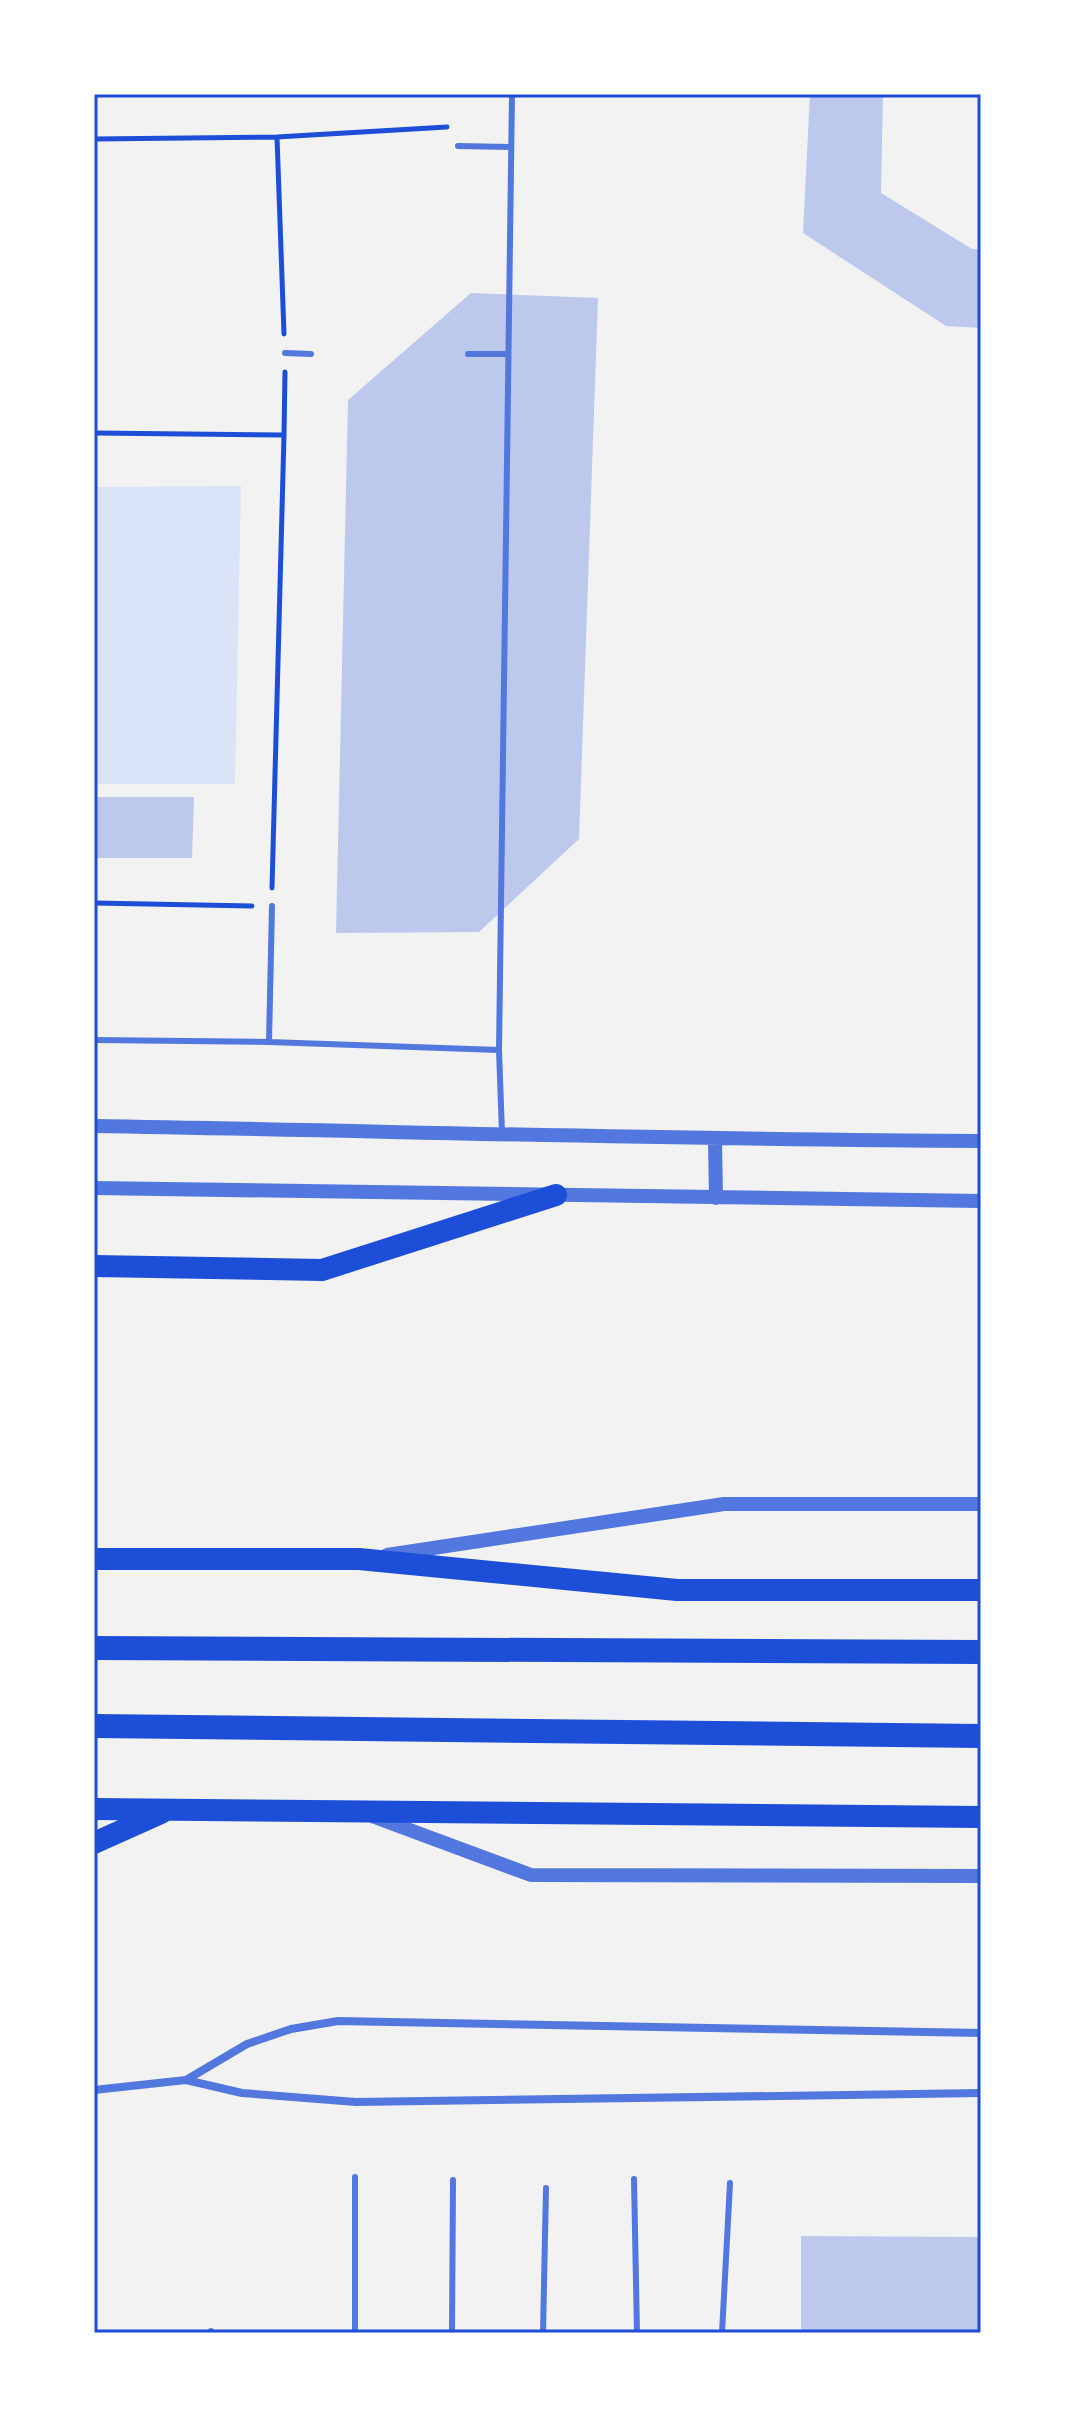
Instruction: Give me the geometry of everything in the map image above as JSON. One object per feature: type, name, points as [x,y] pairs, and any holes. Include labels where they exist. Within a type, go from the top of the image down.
[{"type":"highway","points":[[94,1266],[322,1270],[556,1195]]},
{"type":"highway","points":[[94,1559],[359,1559],[677,1590],[981,1590]]},
{"type":"highway","points":[[94,1648],[981,1652]]},
{"type":"highway","points":[[94,1726],[981,1736]]},
{"type":"highway","points":[[94,1809],[981,1817]]},
{"type":"highway","points":[[94,1843],[170,1810]]},
{"type":"street","points":[[94,1126],[715,1140],[981,1141]]},
{"type":"street","points":[[715,1140],[716,1198]]},
{"type":"street","points":[[94,1188],[981,1201]]},
{"type":"street","points":[[359,1559],[724,1504],[981,1504]]},
{"type":"street","points":[[359,1812],[531,1875],[981,1876]]},
{"type":"street","points":[[186,2080],[247,2044],[291,2029],[338,2021],[981,2033]]},
{"type":"street","points":[[94,2090],[186,2080],[242,2093],[356,2102],[981,2093]]},
{"type":"lane","points":[[502,1133],[499,1050],[512,94]]},
{"type":"lane","points":[[458,146],[511,147]]},
{"type":"lane","points":[[285,353],[311,354]]},
{"type":"lane","points":[[468,354],[507,354]]},
{"type":"lane","points":[[269,1042],[272,906]]},
{"type":"lane","points":[[94,1040],[499,1050]]},
{"type":"lane","points":[[355,2177],[355,2333]]},
{"type":"lane","points":[[634,2179],[637,2333]]},
{"type":"lane","points":[[452,2333],[453,2180]]},
{"type":"lane","points":[[722,2333],[730,2183]]},
{"type":"lane","points":[[543,2333],[546,2188]]},
{"type":"path","points":[[94,139],[277,137],[449,127]]},
{"type":"path","points":[[94,903],[272,906],[285,353],[277,137]]},
{"type":"path","points":[[94,433],[284,435]]},
{"type":"shaded area","points":[[241,486],[235,784],[94,784],[94,487]]},
{"type":"building","points":[[810,94],[883,94],[881,193],[972,249],[981,249],[981,328],[946,326],[803,233]]},
{"type":"building","points":[[471,293],[598,298],[579,839],[479,932],[336,933],[348,400]]},
{"type":"building","points":[[94,797],[194,797],[192,858],[94,858]]},
{"type":"building","points":[[801,2236],[981,2237],[981,2333],[801,2333]]}]
